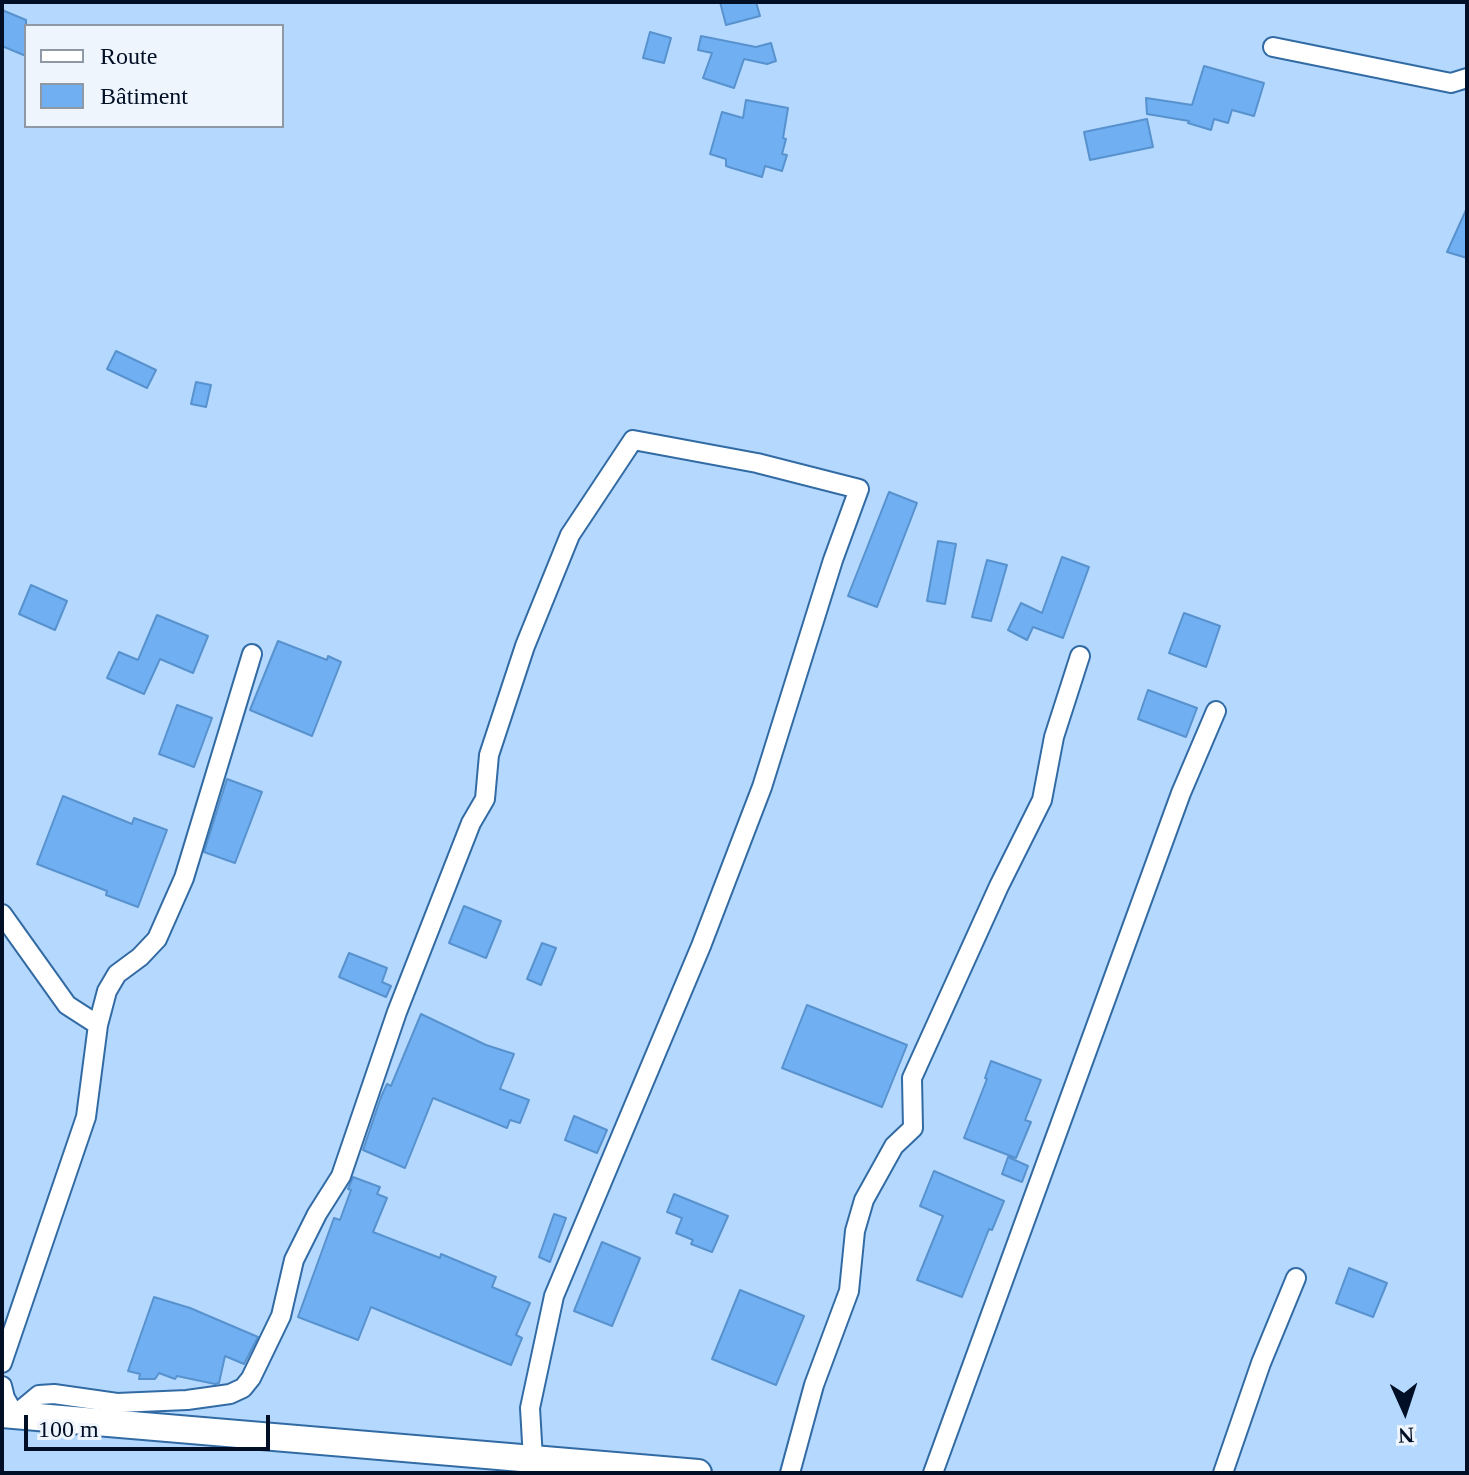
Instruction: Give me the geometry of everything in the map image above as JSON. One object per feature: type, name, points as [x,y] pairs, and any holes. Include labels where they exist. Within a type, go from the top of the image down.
[{"type":"street","points":[[1273,47],[1451,83],[1467,78]]},
{"type":"street","points":[[8,1414],[39,1395],[54,1394],[117,1403],[187,1400],[230,1394],[243,1388],[251,1378],[281,1316],[294,1260],[341,1176],[397,1012],[471,823],[485,799],[489,755],[525,646],[570,535],[633,440],[757,463],[859,489],[833,560],[762,787],[701,946],[554,1296],[530,1408],[532,1466]]},
{"type":"street","points":[[2,1363],[86,1117],[98,1025],[107,991],[117,974],[157,939],[184,878],[252,654]]},
{"type":"street","points":[[790,1473],[814,1385],[849,1291],[855,1231],[864,1200],[894,1146],[913,1128],[912,1078],[999,886],[1042,800],[1054,737],[1080,656]]},
{"type":"street","points":[[933,1473],[1181,793],[1216,711]]},
{"type":"street","points":[[2,914],[67,1005],[98,1025]]},
{"type":"street","points":[[1223,1473],[1261,1363],[1296,1278]]},
{"type":"street","points":[[2,1386],[8,1414]]},
{"type":"street","points":[[8,1414],[532,1466],[698,1473]]},
{"type":"building","points":[[720,2],[756,2],[760,16],[726,25]]},
{"type":"building","points":[[2,10],[26,20],[26,24],[24,55],[2,46]]},
{"type":"building","points":[[650,32],[671,38],[664,63],[643,58]]},
{"type":"building","points":[[701,36],[756,47],[771,43],[776,61],[767,64],[744,59],[734,88],[703,78],[712,53],[698,50]]},
{"type":"building","points":[[1204,66],[1264,83],[1254,116],[1232,110],[1228,123],[1214,119],[1211,130],[1189,121],[1147,114],[1146,98],[1192,105]]},
{"type":"building","points":[[746,100],[788,108],[782,154],[787,155],[782,171],[765,166],[762,177],[726,166],[726,159],[710,154],[722,112],[743,118]]},
{"type":"building","points":[[1147,119],[1153,147],[1090,160],[1084,132]]},
{"type":"building","points":[[1467,210],[1467,258],[1447,252]]},
{"type":"building","points":[[116,351],[156,370],[147,388],[107,369]]},
{"type":"building","points":[[196,382],[211,385],[206,407],[191,404]]},
{"type":"building","points":[[889,492],[917,503],[877,607],[848,596]]},
{"type":"building","points":[[938,541],[956,544],[945,604],[927,601]]},
{"type":"building","points":[[1062,557],[1089,567],[1063,638],[1033,627],[1027,640],[1008,630],[1021,603],[1042,613]]},
{"type":"building","points":[[987,560],[1007,565],[991,621],[972,617]]},
{"type":"building","points":[[31,585],[67,601],[55,630],[19,614]]},
{"type":"building","points":[[1184,613],[1220,626],[1206,667],[1169,653]]},
{"type":"building","points":[[157,615],[208,636],[193,673],[160,659],[144,694],[107,678],[119,652],[138,660]]},
{"type":"building","points":[[278,641],[327,660],[328,656],[341,662],[312,736],[250,710]]},
{"type":"building","points":[[1148,690],[1197,708],[1186,737],[1138,719]]},
{"type":"building","points":[[177,705],[212,718],[194,767],[159,754]]},
{"type":"building","points":[[227,779],[262,792],[235,863],[204,852]]},
{"type":"building","points":[[63,796],[132,824],[134,818],[167,830],[138,907],[106,895],[107,891],[37,864]]},
{"type":"building","points":[[464,906],[501,921],[486,958],[449,943]]},
{"type":"building","points":[[542,943],[556,948],[541,985],[527,979]]},
{"type":"building","points":[[349,953],[387,968],[382,982],[391,986],[386,997],[339,977]]},
{"type":"building","points":[[807,1005],[907,1045],[882,1107],[782,1068]]},
{"type":"building","points":[[421,1014],[486,1045],[514,1054],[500,1089],[529,1100],[520,1123],[510,1120],[507,1128],[433,1098],[405,1168],[363,1150],[381,1097],[387,1084],[391,1086]]},
{"type":"building","points":[[991,1061],[1041,1080],[1025,1120],[1031,1122],[1016,1158],[964,1138]]},
{"type":"building","points":[[574,1116],[607,1130],[597,1153],[565,1140]]},
{"type":"building","points":[[1008,1157],[1028,1166],[1022,1182],[1002,1174]]},
{"type":"building","points":[[934,1171],[1004,1201],[992,1230],[989,1229],[962,1297],[917,1280],[943,1216],[920,1206]]},
{"type":"building","points":[[353,1177],[380,1187],[377,1194],[387,1198],[373,1232],[440,1258],[441,1254],[496,1277],[492,1287],[530,1303],[516,1335],[522,1338],[511,1365],[371,1307],[358,1340],[298,1317],[334,1218],[340,1220]]},
{"type":"building","points":[[674,1194],[728,1216],[712,1252],[691,1244],[693,1240],[676,1233],[682,1218],[667,1212]]},
{"type":"building","points":[[554,1214],[566,1218],[550,1262],[539,1257]]},
{"type":"building","points":[[602,1242],[640,1258],[612,1326],[574,1311]]},
{"type":"building","points":[[1349,1268],[1387,1283],[1373,1317],[1336,1303]]},
{"type":"building","points":[[740,1290],[804,1316],[776,1385],[712,1359]]},
{"type":"building","points":[[154,1297],[190,1308],[258,1337],[244,1364],[225,1356],[219,1383],[215,1384],[177,1376],[175,1379],[159,1373],[155,1379],[139,1379],[140,1374],[128,1371]]}]
